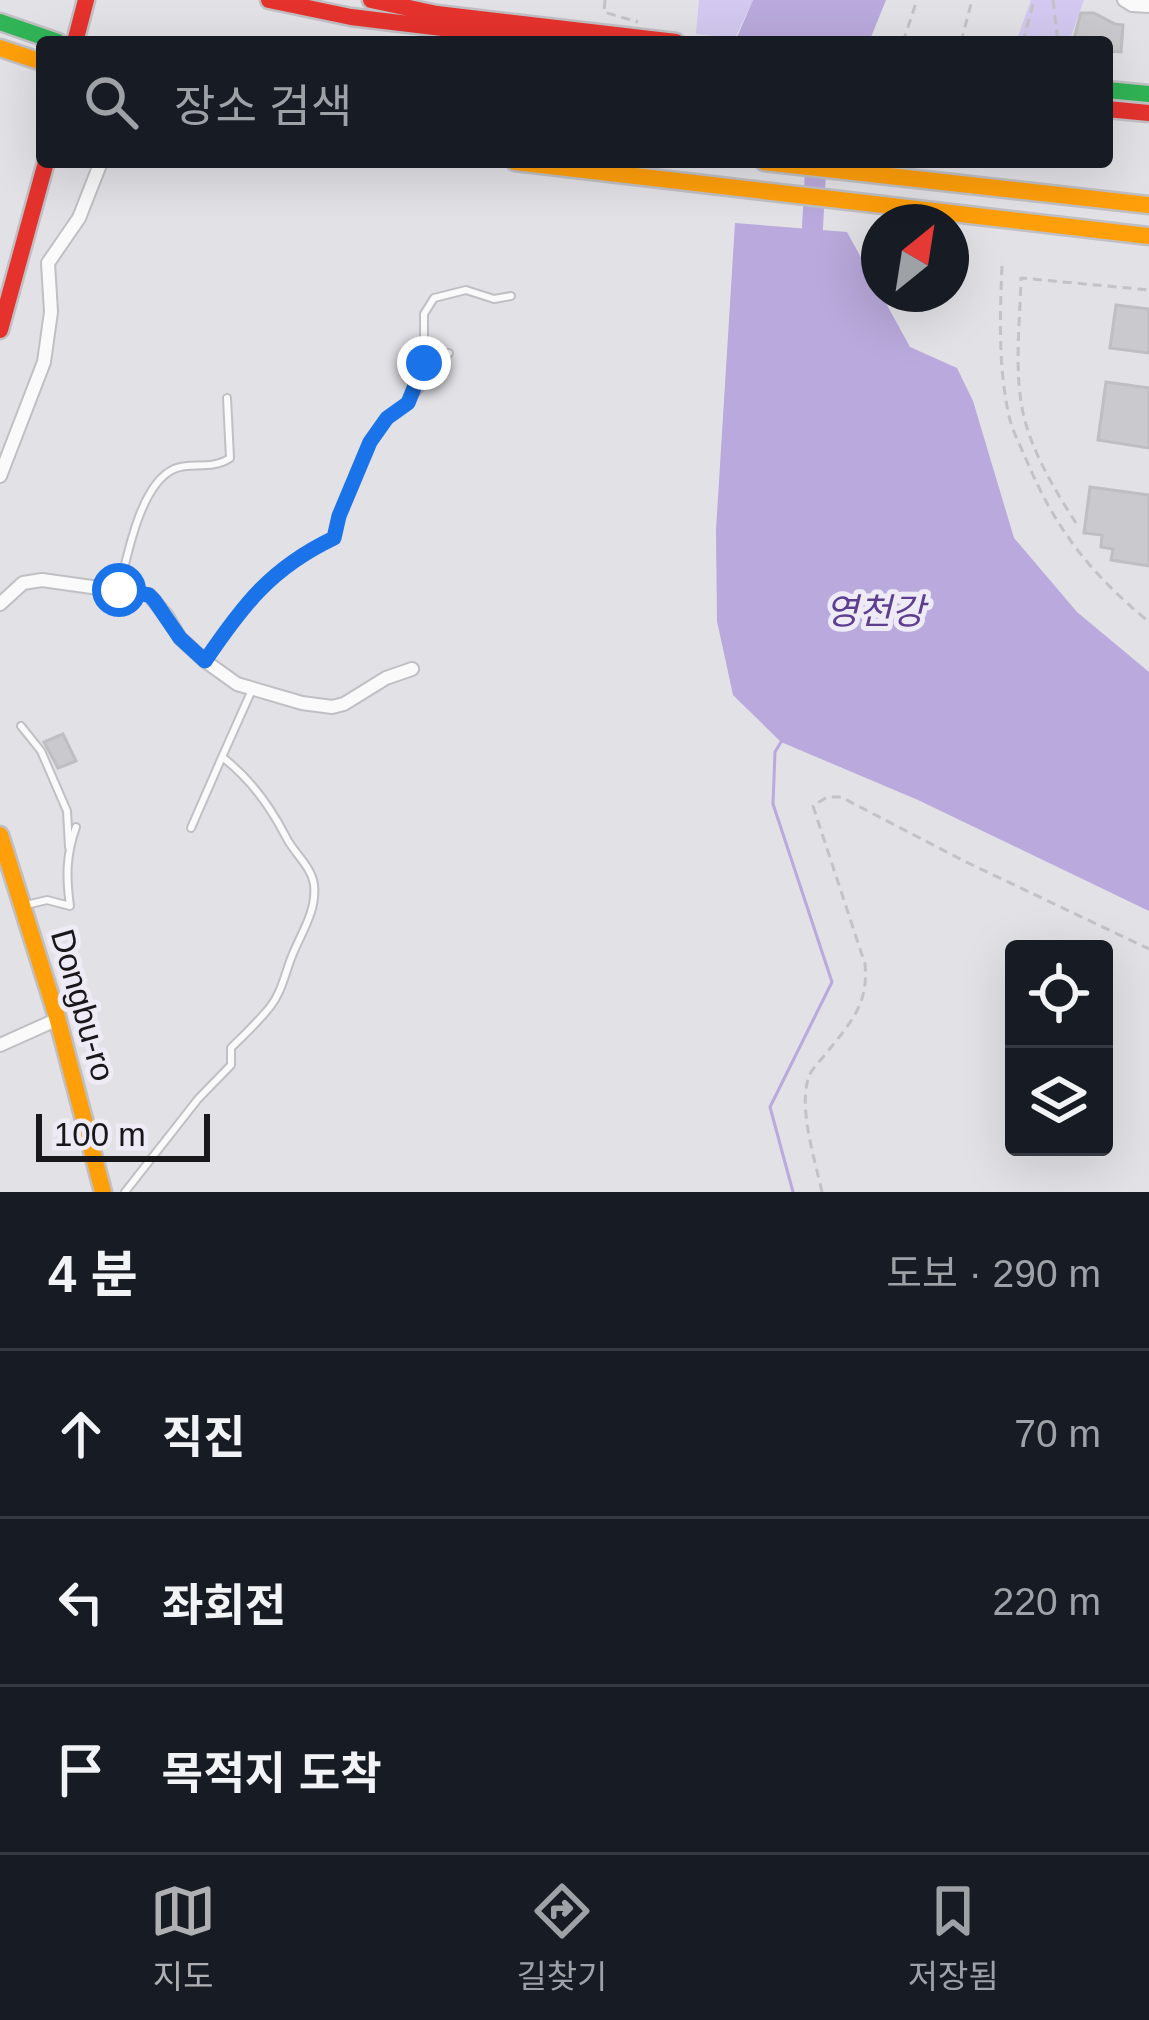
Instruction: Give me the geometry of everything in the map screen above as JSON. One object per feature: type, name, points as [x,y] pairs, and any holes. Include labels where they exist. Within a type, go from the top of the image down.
[{"type":"main road","points":[[77,36],[86,0]]},
{"type":"main road","points":[[269,0],[351,17],[508,36]]},
{"type":"main road","points":[[371,0],[437,14],[625,36]]},
{"type":"main road","points":[[0,22],[41,36]]},
{"type":"main road","points":[[0,48],[36,60]]},
{"type":"main road","points":[[1113,91],[1149,94]]},
{"type":"main road","points":[[1113,110],[1149,113]]},
{"type":"main road","points":[[0,331],[44,168]]},
{"type":"main road","points":[[567,168],[1149,236]]},
{"type":"main road","points":[[819,168],[1149,205]]},
{"type":"main road","name":"Dongbu-ro","points":[[0,836],[58,1019],[103,1192]]},
{"type":"street","points":[[1124,0],[1149,6]]},
{"type":"street","points":[[0,476],[44,362],[51,312],[48,263],[79,218],[99,168]]},
{"type":"street","points":[[0,604],[22,583],[42,580],[149,595],[180,638],[237,684],[302,703],[332,707],[412,669]]},
{"type":"street","points":[[0,1045],[58,1019]]},
{"type":"lane","points":[[408,403],[424,363],[424,314],[434,298],[466,290],[494,299],[511,296]]},
{"type":"lane","points":[[205,661],[248,600],[296,558],[334,538],[370,442],[449,353]]},
{"type":"lane","points":[[119,590],[137,517],[162,479],[175,468],[222,464],[230,458],[227,398]]},
{"type":"lane","points":[[191,828],[253,688]]},
{"type":"lane","points":[[21,726],[41,751],[67,811],[70,906],[47,900],[22,906]]},
{"type":"lane","points":[[125,1192],[231,1065],[231,1048],[282,987],[309,921],[314,884],[303,862],[292,851],[271,807],[222,757]]},
{"type":"lane","points":[[69,847],[76,827]]},
{"type":"path","points":[[605,0],[604,12],[638,20],[638,30]]},
{"type":"path","points":[[905,36],[917,0]]},
{"type":"path","points":[[963,36],[972,0]]},
{"type":"path","points":[[1025,36],[1034,0]]},
{"type":"path","points":[[1054,0],[1057,36]]},
{"type":"path","points":[[1003,266],[999,335],[1009,418],[1061,531],[1108,588],[1149,622]]},
{"type":"path","points":[[1076,523],[1053,486],[1024,420],[1019,370],[1021,278],[1149,290]]},
{"type":"path","points":[[822,1192],[811,1145],[808,1076],[857,1013],[867,986],[865,964],[813,806],[827,797],[842,797],[1149,949]]},
{"type":"shaded area","points":[[699,0],[753,0],[736,36],[696,34]]},
{"type":"shaded area","points":[[1031,0],[1084,0],[1071,36],[1018,36]]},
{"type":"water","points":[[753,0],[886,0],[871,36],[738,36]]},
{"type":"water","name":"영천강","points":[[735,223],[847,232],[861,258],[861,312],[891,312],[910,347],[957,368],[973,401],[1014,538],[1077,612],[1149,672],[1149,911],[918,800],[781,742],[733,695],[717,621],[716,530]]},
{"type":"building","points":[[1081,13],[1123,25],[1121,52],[1113,51],[1113,36],[1075,36]]},
{"type":"building","points":[[1116,305],[1149,309],[1149,353],[1110,348]]},
{"type":"building","points":[[1106,382],[1149,388],[1149,448],[1098,440]]},
{"type":"building","points":[[1090,487],[1149,495],[1149,566],[1111,560],[1113,549],[1101,547],[1102,535],[1084,533]]},
{"type":"building","points":[[63,734],[76,761],[58,768],[44,742]]},
{"type":"waterway","name":"영천강","points":[[811,255],[816,168]]},
{"type":"waterway","points":[[781,742],[775,752],[773,804],[832,982],[770,1107],[793,1192]]},
{"type":"traffic: fast","points":[[0,22],[41,36]]},
{"type":"traffic: fast","points":[[1113,91],[1149,94]]},
{"type":"traffic: slow","points":[[0,48],[36,60]]},
{"type":"traffic: slow","points":[[566,168],[1149,236]]},
{"type":"traffic: slow","points":[[818,168],[1149,205]]},
{"type":"traffic: slow","points":[[0,835],[57,1017],[103,1192]]},
{"type":"traffic: jam","points":[[77,36],[86,0]]},
{"type":"traffic: jam","points":[[269,0],[351,17],[508,36]]},
{"type":"traffic: jam","points":[[371,0],[437,14],[625,36]]},
{"type":"traffic: jam","points":[[1113,110],[1149,113]]},
{"type":"traffic: jam","points":[[0,330],[44,168]]},
{"type":"route","points":[[119,590],[149,595],[180,638],[205,661],[248,600],[296,558],[334,538],[370,442],[387,418],[408,403],[424,363]]}]
